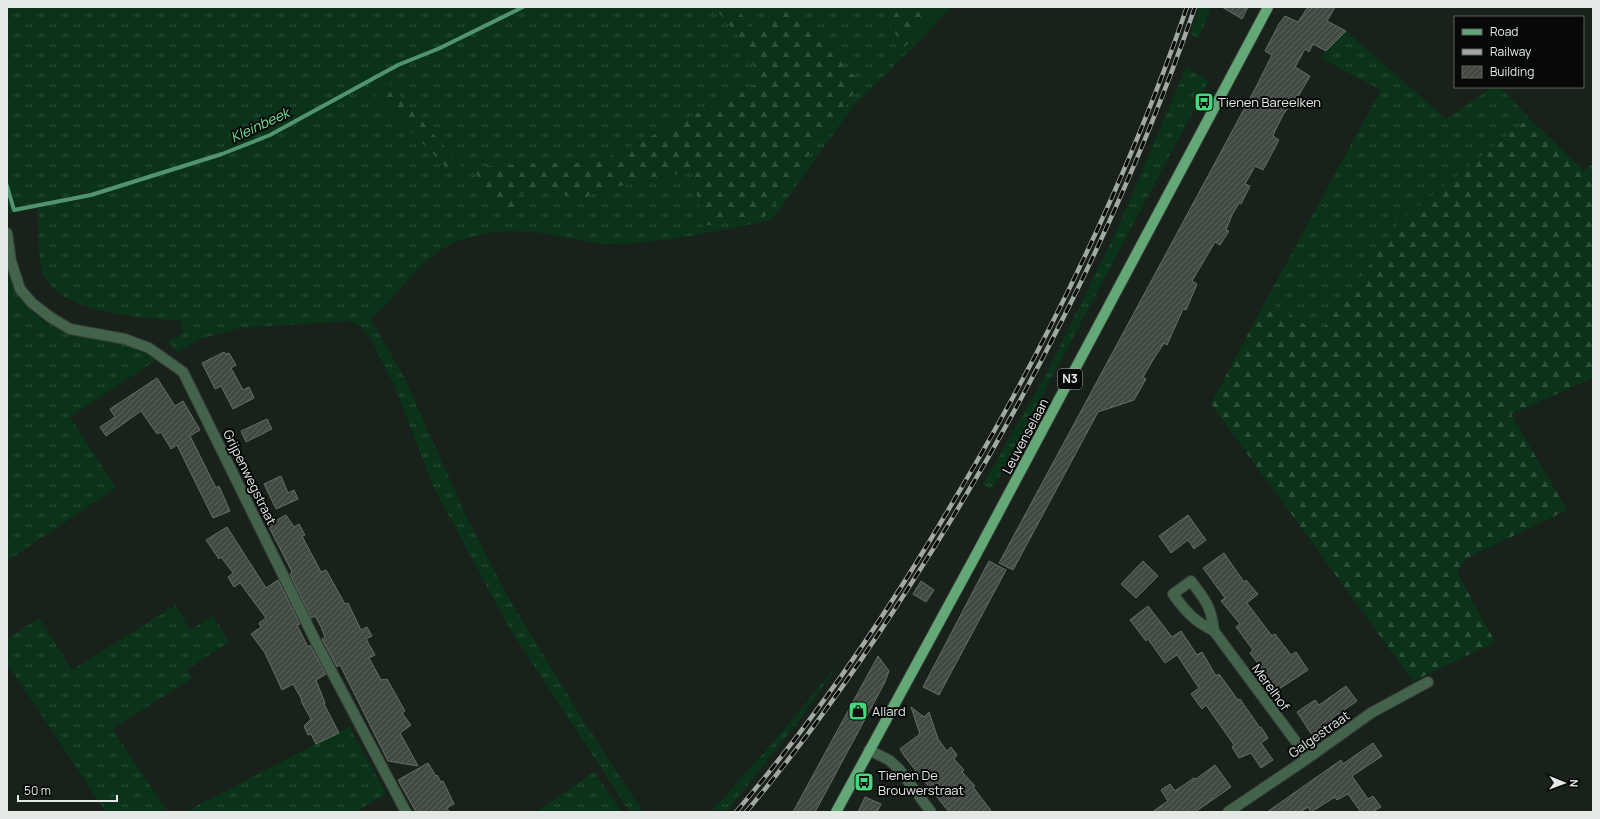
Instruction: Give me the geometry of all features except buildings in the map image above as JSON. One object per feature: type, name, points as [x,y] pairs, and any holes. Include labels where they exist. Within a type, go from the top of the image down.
[{"type":"main road","name":"Leuvenselaan","points":[[836,812],[977,553],[1268,7]]},
{"type":"street","name":"Grijpenwegstraat","points":[[7,233],[11,261],[20,289],[32,303],[50,317],[70,329],[125,339],[149,348],[183,372],[316,642],[406,812]]},
{"type":"street","name":"Merelhof","points":[[1214,631],[1212,618],[1207,603],[1191,581],[1173,594],[1187,613],[1200,624],[1214,631],[1308,758]]},
{"type":"street","name":"Galgestraat","points":[[1228,812],[1371,713],[1428,682]]},
{"type":"street","points":[[870,750],[889,760],[899,769],[931,812]]},
{"type":"green space","points":[[7,7],[714,7],[743,41],[756,72],[756,84],[597,163],[548,163],[474,167],[516,203],[515,196],[533,190],[547,189],[560,194],[587,197],[600,190],[652,180],[692,170],[703,226],[763,217],[770,211],[792,178],[861,84],[844,66],[831,46],[816,39],[804,14],[777,14],[757,35],[753,37],[738,7],[900,7],[890,23],[904,48],[940,7],[951,7],[927,33],[853,106],[772,220],[694,235],[635,243],[597,243],[551,234],[520,231],[496,232],[473,236],[444,248],[429,259],[416,271],[385,306],[370,318],[405,379],[466,516],[507,595],[581,717],[643,812],[630,812],[510,629],[434,488],[394,385],[372,341],[359,325],[349,321],[240,328],[200,339],[178,352],[166,340],[182,336],[181,321],[107,312],[88,307],[70,300],[56,290],[45,278],[40,263],[38,244],[38,208],[9,214],[7,200]]},
{"type":"green space","points":[[714,7],[738,7],[753,37],[757,35],[777,14],[795,10],[804,14],[816,39],[831,46],[844,66],[861,83],[770,211],[763,218],[703,226],[692,170],[652,180],[600,190],[587,197],[571,197],[547,189],[532,190],[515,196],[517,207],[509,210],[501,209],[492,202],[484,191],[474,167],[548,163],[597,163],[756,84],[753,62],[748,52],[736,33]]},
{"type":"green space","points":[[900,7],[940,7],[904,48],[889,23]]},
{"type":"green space","points":[[1199,7],[1211,7],[1199,38],[1190,34]]},
{"type":"green space","points":[[1346,31],[1446,119],[1492,88],[1501,88],[1529,118],[1400,221],[1320,335],[1266,300],[1381,90],[1320,58]]},
{"type":"green space","points":[[1186,67],[1209,81],[992,490],[983,484],[1044,378],[1118,228]]},
{"type":"green space","points":[[389,83],[462,167],[449,170],[372,92]]},
{"type":"green space","points":[[1529,118],[1584,171],[1593,164],[1593,378],[1511,414],[1567,510],[1467,558],[1457,572],[1495,642],[1413,681],[1211,404],[1266,300],[1320,334],[1400,222]]},
{"type":"green space","points":[[7,268],[16,290],[24,303],[33,313],[55,328],[75,334],[133,346],[156,360],[70,417],[116,488],[7,561]]},
{"type":"green space","points":[[176,605],[190,630],[213,616],[229,642],[186,670],[192,678],[112,729],[168,812],[106,812],[7,663],[7,639],[39,618],[72,670]]},
{"type":"green space","points":[[841,660],[801,718],[727,811],[711,812],[776,739]]},
{"type":"green space","points":[[349,727],[386,793],[356,812],[185,812]]},
{"type":"green space","points":[[594,772],[622,812],[536,812]]},
{"type":"waterway","name":"Kleinbeek","points":[[7,186],[14,210],[91,195],[222,154],[270,135],[398,65],[440,48],[523,7]]},
{"type":"railway","points":[[736,812],[823,702],[876,625],[926,547],[1019,387],[1082,263],[1111,200],[1138,136],[1187,7]]},
{"type":"railway","points":[[746,812],[810,731],[869,647],[950,522],[992,452],[1069,307],[1104,233],[1137,158],[1195,7]]},
{"type":"place","name":"Tienen Bareelken","points":[[1204,102]]},
{"type":"place","name":"Allard","points":[[858,711]]},
{"type":"place","name":"Tienen De Brouwerstraat","points":[[864,782]]}]
